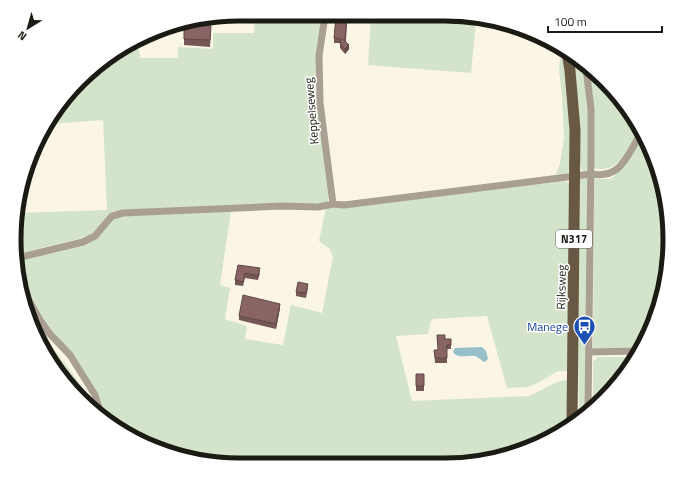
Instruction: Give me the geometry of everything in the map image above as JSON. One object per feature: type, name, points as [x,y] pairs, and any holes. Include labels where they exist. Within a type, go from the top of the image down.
[{"type":"main road","name":"Rijksweg","points":[[568,59],[574,116],[575,176],[572,417]]},
{"type":"street","name":"Keppelseweg","points":[[324,21],[319,56],[320,103],[333,204]]},
{"type":"street","points":[[587,73],[591,109],[588,405]]},
{"type":"street","points":[[21,257],[82,242],[95,236],[112,216],[123,213],[282,206],[318,207],[333,204],[344,205],[591,174],[610,174],[615,172],[623,162],[638,138]]},
{"type":"street","points":[[31,303],[49,334],[70,355],[95,395],[99,407]]},
{"type":"street","points":[[589,352],[633,351]]},
{"type":"green space","points":[[255,21],[321,21],[316,61],[315,88],[328,185],[329,198],[327,202],[319,205],[113,211],[92,234],[78,239],[21,253],[21,225],[23,213],[107,210],[103,120],[54,124],[75,95],[95,75],[133,49],[139,49],[140,58],[178,58],[178,47],[213,49],[213,33],[254,33]]},
{"type":"green space","points":[[371,21],[459,21],[476,23],[471,73],[368,65]]},
{"type":"green space","points":[[560,58],[564,58],[570,125],[570,171],[563,175],[556,174],[560,164],[564,138],[562,95],[559,71]]},
{"type":"green space","points":[[572,62],[584,71],[589,120],[588,168],[586,171],[582,170],[580,164]]},
{"type":"green space","points":[[588,74],[618,106],[636,135],[626,153],[616,164],[609,168],[593,168]]},
{"type":"green space","points":[[639,140],[656,183],[659,197],[663,225],[663,254],[656,296],[634,349],[593,349],[594,179],[610,179],[614,176]]},
{"type":"green space","points":[[589,177],[586,406],[579,412],[577,307],[578,180]]},
{"type":"green space","points":[[566,181],[569,184],[568,371],[558,371],[538,383],[527,387],[507,388],[487,316],[433,319],[427,334],[396,336],[412,401],[529,396],[563,380],[568,380],[568,420],[554,429],[501,451],[459,458],[225,458],[183,451],[130,429],[96,405],[87,384],[61,349],[28,294],[22,260],[87,244],[97,238],[114,218],[124,216],[231,211],[220,285],[230,288],[225,319],[247,326],[245,339],[283,345],[291,305],[322,313],[333,257],[330,249],[319,241],[326,208]]},
{"type":"green space","points":[[44,335],[75,377],[87,396],[66,373],[50,349]]},
{"type":"green space","points":[[598,357],[629,357],[609,384],[593,400],[593,362]]},
{"type":"water","points":[[482,347],[486,351],[488,359],[484,362],[475,356],[460,356],[453,352],[455,348]]},
{"type":"building","points":[[336,21],[347,21],[345,39],[343,39],[349,45],[345,49],[340,44],[341,39],[334,38]]},
{"type":"building","points":[[197,25],[211,26],[210,40],[184,39],[184,28]]},
{"type":"building","points":[[238,265],[260,268],[258,276],[245,273],[243,282],[235,280]]},
{"type":"building","points":[[298,282],[308,284],[306,293],[296,292]]},
{"type":"building","points":[[243,295],[280,304],[276,324],[239,316]]},
{"type":"building","points":[[437,335],[445,335],[445,339],[451,339],[451,345],[447,345],[447,358],[435,358],[434,350],[438,350]]},
{"type":"building","points":[[416,374],[424,374],[424,386],[416,386]]},
{"type":"place","name":"Manege","points":[[584,346]]}]
